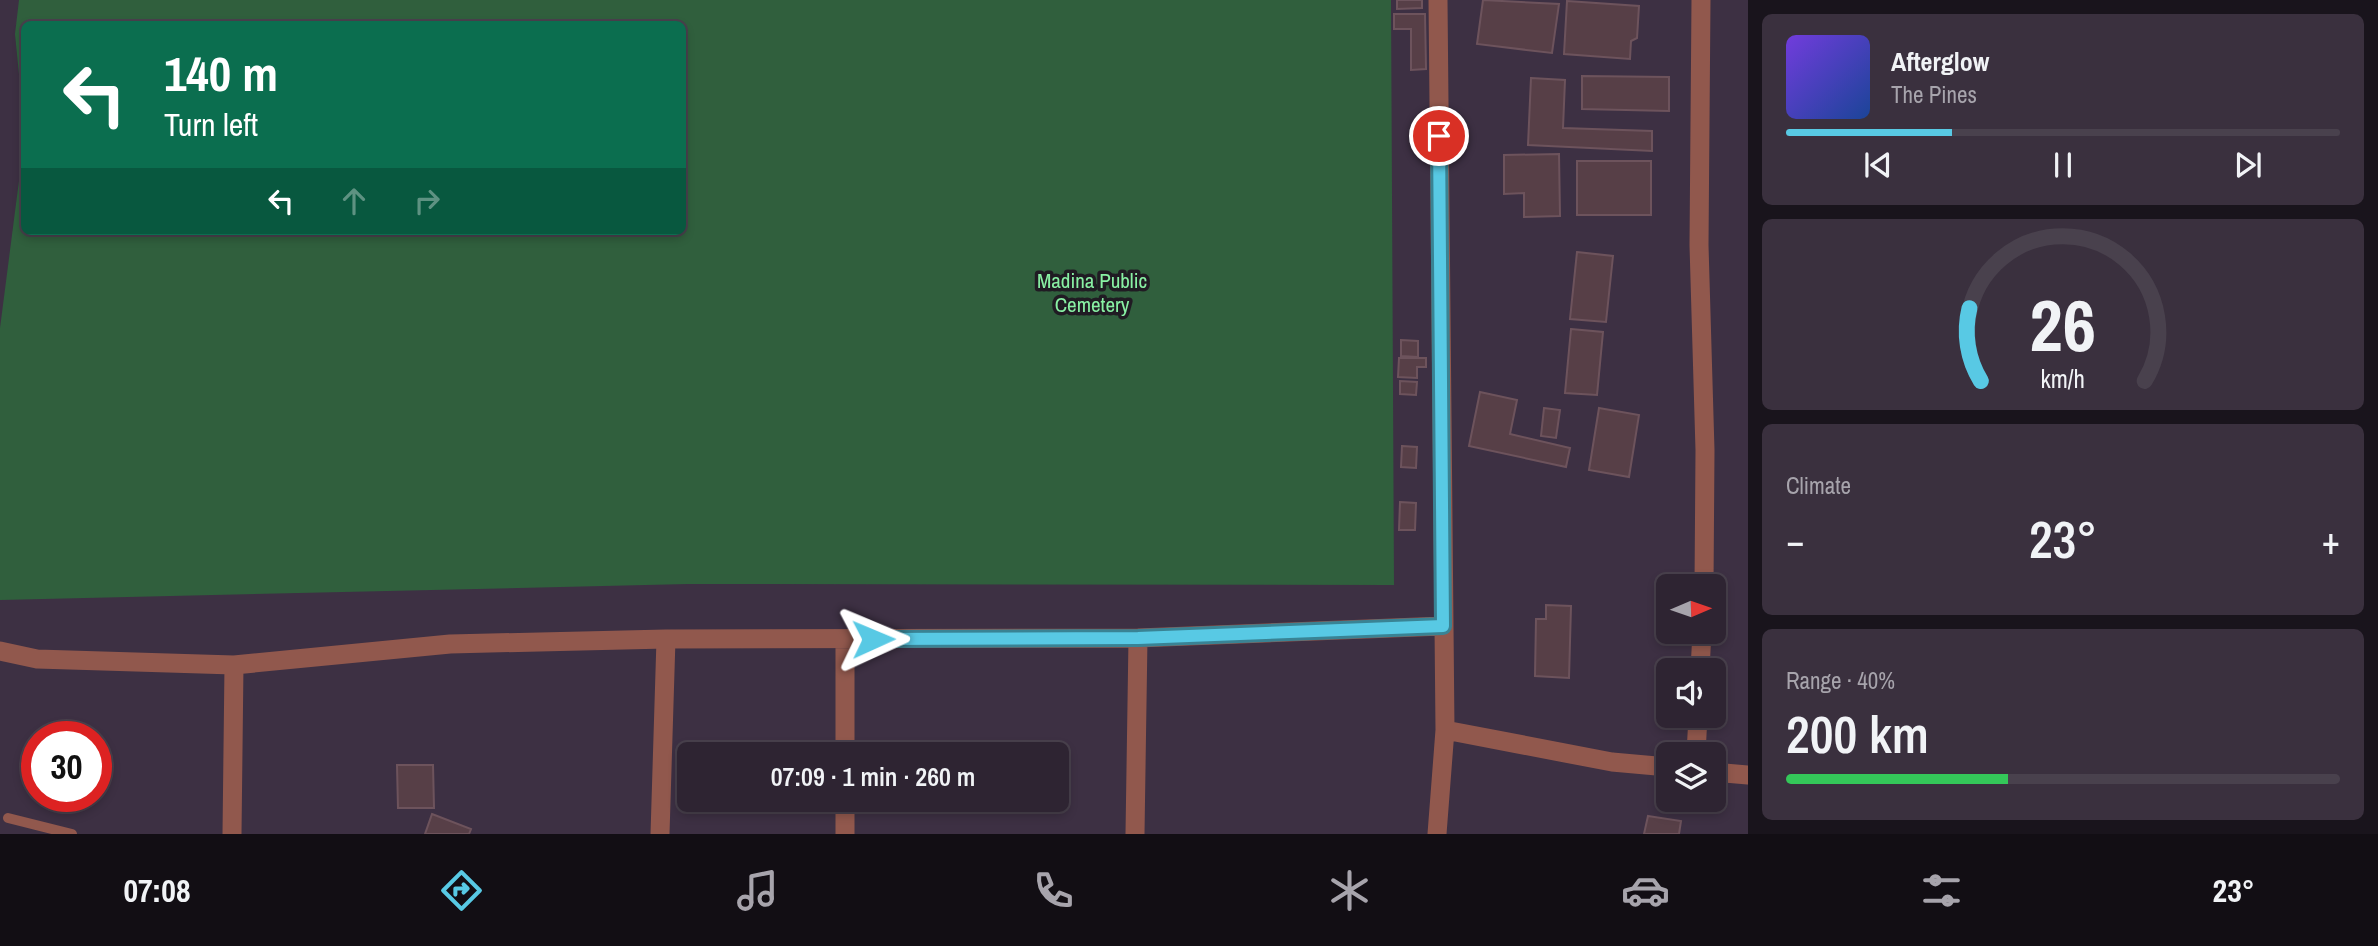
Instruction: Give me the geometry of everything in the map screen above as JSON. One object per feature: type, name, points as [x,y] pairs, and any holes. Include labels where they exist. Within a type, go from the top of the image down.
[{"type":"street","points":[[1437,834],[1445,730],[1438,0]]},
{"type":"street","points":[[1701,0],[1699,246],[1705,450],[1704,574]]},
{"type":"street","points":[[0,651],[37,659],[234,665],[450,643],[666,639],[1138,638],[1443,626]]},
{"type":"street","points":[[1135,834],[1138,638]]},
{"type":"street","points":[[660,834],[666,639]]},
{"type":"street","points":[[845,640],[845,742]]},
{"type":"street","points":[[232,834],[234,665]]},
{"type":"street","points":[[1445,730],[1612,762],[1656,766]]},
{"type":"street","points":[[1726,773],[1748,775]]},
{"type":"street","points":[[845,812],[845,834]]},
{"type":"lane","points":[[8,818],[72,834]]},
{"type":"green space","name":"Madina Public Cemetery","points":[[19,0],[1391,0],[1394,585],[688,584],[0,600],[0,328],[21,165],[21,235],[686,235],[686,21],[21,21],[21,95],[15,34]]},
{"type":"building","points":[[1397,0],[1422,0],[1422,8],[1397,9]]},
{"type":"building","points":[[1483,0],[1559,4],[1552,53],[1477,44]]},
{"type":"building","points":[[1567,1],[1639,6],[1637,38],[1631,41],[1630,59],[1564,54]]},
{"type":"building","points":[[1394,14],[1425,14],[1426,69],[1411,70],[1411,29],[1394,29]]},
{"type":"building","points":[[1582,76],[1669,77],[1669,111],[1582,109]]},
{"type":"building","points":[[1531,78],[1565,80],[1563,128],[1652,131],[1652,151],[1528,145]]},
{"type":"building","points":[[1559,154],[1560,216],[1524,217],[1524,193],[1504,194],[1504,155]]},
{"type":"building","points":[[1577,161],[1651,161],[1651,215],[1577,215]]},
{"type":"building","points":[[1577,252],[1613,256],[1606,322],[1570,319]]},
{"type":"building","points":[[1571,329],[1603,332],[1597,395],[1565,393]]},
{"type":"building","points":[[1401,340],[1418,341],[1418,357],[1401,356]]},
{"type":"building","points":[[1399,358],[1426,358],[1426,367],[1417,367],[1417,378],[1398,377]]},
{"type":"building","points":[[1400,381],[1417,382],[1416,395],[1400,394]]},
{"type":"building","points":[[1480,392],[1517,400],[1510,434],[1570,448],[1566,467],[1469,446]]},
{"type":"building","points":[[1544,408],[1560,410],[1556,438],[1541,436]]},
{"type":"building","points":[[1599,408],[1639,415],[1629,477],[1589,470]]},
{"type":"building","points":[[1402,446],[1417,447],[1416,468],[1401,467]]},
{"type":"building","points":[[1400,502],[1416,503],[1415,530],[1399,530]]},
{"type":"building","points":[[1546,605],[1571,606],[1569,678],[1535,676],[1536,619],[1546,619]]},
{"type":"building","points":[[397,765],[433,765],[434,808],[398,808]]},
{"type":"building","points":[[432,814],[471,829],[469,834],[425,834]]},
{"type":"building","points":[[1648,816],[1681,821],[1679,834],[1644,834]]},
{"type":"route","points":[[873,639],[1039,636],[1138,638],[1443,626],[1439,136]]}]
